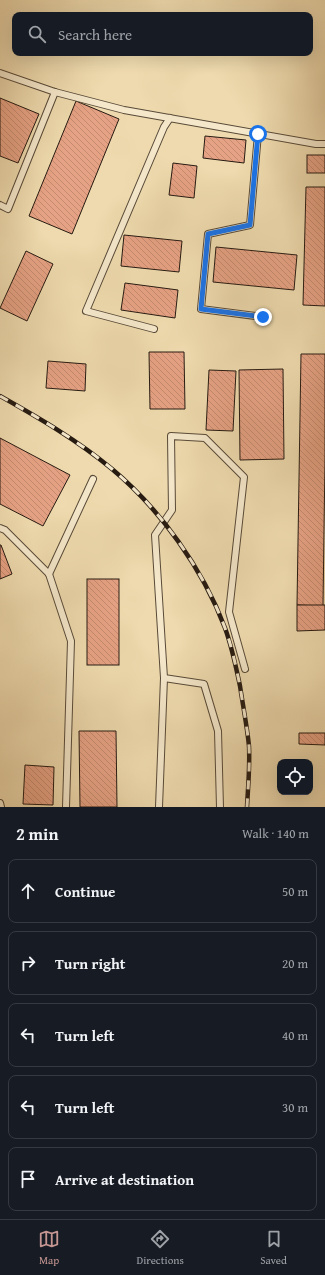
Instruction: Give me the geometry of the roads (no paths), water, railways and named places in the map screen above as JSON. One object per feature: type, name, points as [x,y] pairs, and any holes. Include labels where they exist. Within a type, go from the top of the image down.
[{"type":"lane","points":[[0,73],[55,92],[124,110],[316,144],[325,144]]},
{"type":"lane","points":[[0,205],[8,209],[55,92]]},
{"type":"lane","points":[[154,329],[86,311],[164,127],[170,118]]},
{"type":"lane","points":[[258,134],[250,225],[208,234],[201,309],[263,317]]},
{"type":"lane","points":[[159,807],[164,678],[155,535],[172,510],[170,436],[205,438],[244,477],[229,612],[245,669]]},
{"type":"lane","points":[[49,574],[93,479]]},
{"type":"lane","points":[[0,528],[5,530],[49,574],[72,641],[66,807]]},
{"type":"lane","points":[[164,678],[204,684],[218,731],[220,807]]},
{"type":"lane","points":[[0,803],[1,807]]},
{"type":"railway","points":[[0,396],[71,439],[99,458],[112,469],[147,502],[163,521],[192,562],[216,606],[232,650],[240,686],[249,746],[247,807]]}]
